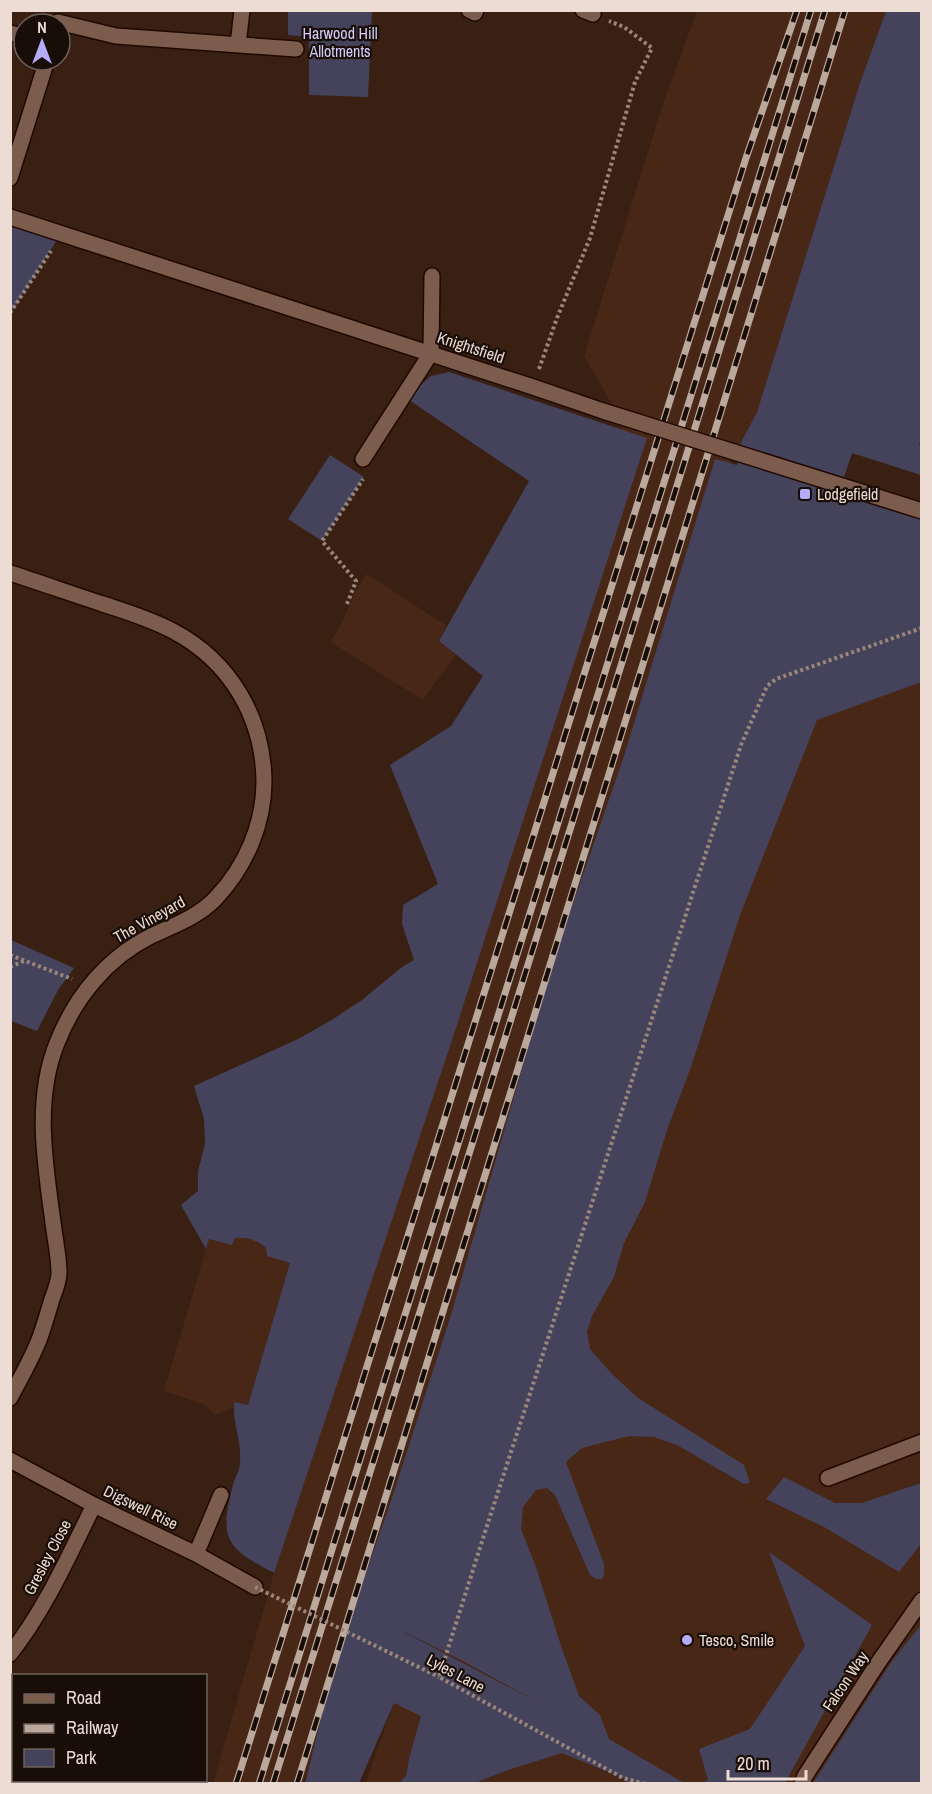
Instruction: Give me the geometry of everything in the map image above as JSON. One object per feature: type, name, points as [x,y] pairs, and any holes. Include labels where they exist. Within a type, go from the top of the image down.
[{"type":"street","points":[[238,45],[242,10]]},
{"type":"street","points":[[469,10],[475,13],[477,10]]},
{"type":"street","points":[[72,23],[116,36],[296,49]]},
{"type":"street","points":[[10,178],[43,72]]},
{"type":"street","name":"Knightsfield","points":[[10,217],[62,232],[603,411],[921,511]]},
{"type":"street","points":[[363,459],[431,353],[432,276]]},
{"type":"street","name":"The Vineyard","points":[[10,573],[151,621],[195,645],[232,680],[247,705],[257,733],[263,761],[264,793],[258,826],[248,853],[216,899],[197,914],[148,938],[115,958],[89,986],[68,1018],[56,1044],[46,1080],[44,1107],[45,1164],[60,1276],[38,1340],[10,1398]]},
{"type":"street","points":[[828,1478],[921,1442]]},
{"type":"street","name":"Digswell Rise","points":[[10,1460],[196,1554],[255,1587]]},
{"type":"street","points":[[196,1554],[221,1495]]},
{"type":"street","name":"Gresley Close","points":[[10,1654],[22,1639],[56,1582],[94,1504]]},
{"type":"street","name":"Falcon Way","points":[[802,1784],[834,1730],[921,1600]]},
{"type":"street","points":[[60,1782],[73,1784]]},
{"type":"path","points":[[533,387],[557,318],[590,238],[635,82],[652,48],[624,27],[588,12]]},
{"type":"path","points":[[10,313],[62,232]]},
{"type":"path","points":[[347,604],[356,581],[322,541],[364,477],[363,459]]},
{"type":"path","points":[[440,1677],[492,1509],[741,745],[767,686],[776,680],[921,628]]},
{"type":"path","points":[[10,955],[89,986]]},
{"type":"path","points":[[10,967],[25,961]]},
{"type":"path","name":"Lyles Lane","points":[[255,1587],[440,1677],[623,1778],[645,1784]]},
{"type":"shaded area","points":[[697,11],[886,11],[860,83],[757,412],[732,458],[639,777],[361,1623],[303,1783],[213,1784],[274,1573],[297,1472],[623,423],[584,356],[663,104]]},
{"type":"shaded area","points":[[367,574],[447,626],[439,641],[456,655],[423,700],[330,642],[342,623],[355,592]]},
{"type":"shaded area","points":[[921,671],[921,1783],[365,1784],[396,1697],[540,1403],[816,712]]},
{"type":"shaded area","points":[[244,1237],[258,1241],[267,1248],[267,1256],[290,1263],[248,1405],[234,1402],[233,1408],[215,1415],[205,1405],[164,1391],[209,1239],[231,1245],[235,1238]]},
{"type":"green space","name":"Harwood Hill Allotments","points":[[288,11],[372,11],[368,97],[309,95],[309,37],[288,35]]},
{"type":"green space","points":[[886,11],[921,11],[922,438],[919,445],[921,446],[921,475],[852,453],[844,477],[739,446],[757,412],[860,83]]},
{"type":"green space","points":[[11,217],[62,232],[11,313]]},
{"type":"green space","points":[[449,372],[647,438],[452,1040],[274,1573],[236,1548],[227,1530],[227,1518],[240,1462],[234,1402],[248,1405],[290,1263],[267,1256],[266,1248],[248,1239],[235,1238],[232,1245],[209,1239],[206,1249],[181,1205],[198,1191],[198,1171],[205,1144],[204,1119],[194,1086],[298,1039],[330,1021],[362,1000],[414,960],[402,924],[403,905],[438,884],[390,765],[451,726],[483,676],[439,641],[529,481],[406,398],[431,376]]},
{"type":"green space","points":[[741,454],[921,505],[921,682],[817,720],[740,915],[645,1202],[624,1243],[614,1277],[592,1316],[587,1332],[590,1349],[612,1374],[638,1398],[744,1465],[750,1483],[744,1484],[677,1445],[654,1437],[629,1436],[582,1448],[566,1462],[604,1564],[602,1579],[590,1575],[555,1495],[547,1488],[536,1490],[523,1507],[521,1529],[579,1696],[600,1715],[609,1739],[684,1783],[629,1783],[623,1778],[562,1753],[475,1783],[399,1783],[406,1776],[421,1716],[394,1703],[359,1783],[305,1784],[343,1624],[354,1607],[390,1504],[451,1315],[553,961],[623,759],[715,459],[737,465]],"holes":[[[398,1629],[459,1659],[545,1706]]]},
{"type":"green space","points":[[330,455],[364,477],[322,541],[288,519]]},
{"type":"green space","points":[[11,940],[74,968],[58,990],[37,1031],[11,1021]]},
{"type":"green space","points":[[784,1477],[835,1503],[862,1503],[921,1483],[921,1544],[899,1572],[826,1528],[766,1499]]},
{"type":"green space","points":[[769,1552],[872,1625],[785,1783],[702,1783],[708,1780],[699,1749],[750,1729],[805,1646]]},
{"type":"green space","points":[[921,1625],[921,1783],[813,1783],[892,1661]]},
{"type":"railway","points":[[236,1784],[746,158],[797,10]]},
{"type":"railway","points":[[259,1784],[811,10]]},
{"type":"railway","points":[[273,1784],[825,10]]},
{"type":"railway","points":[[297,1784],[845,10]]},
{"type":"place","name":"Lodgefield","points":[[805,494]]},
{"type":"place","name":"Tesco, Smile","points":[[687,1640]]}]
